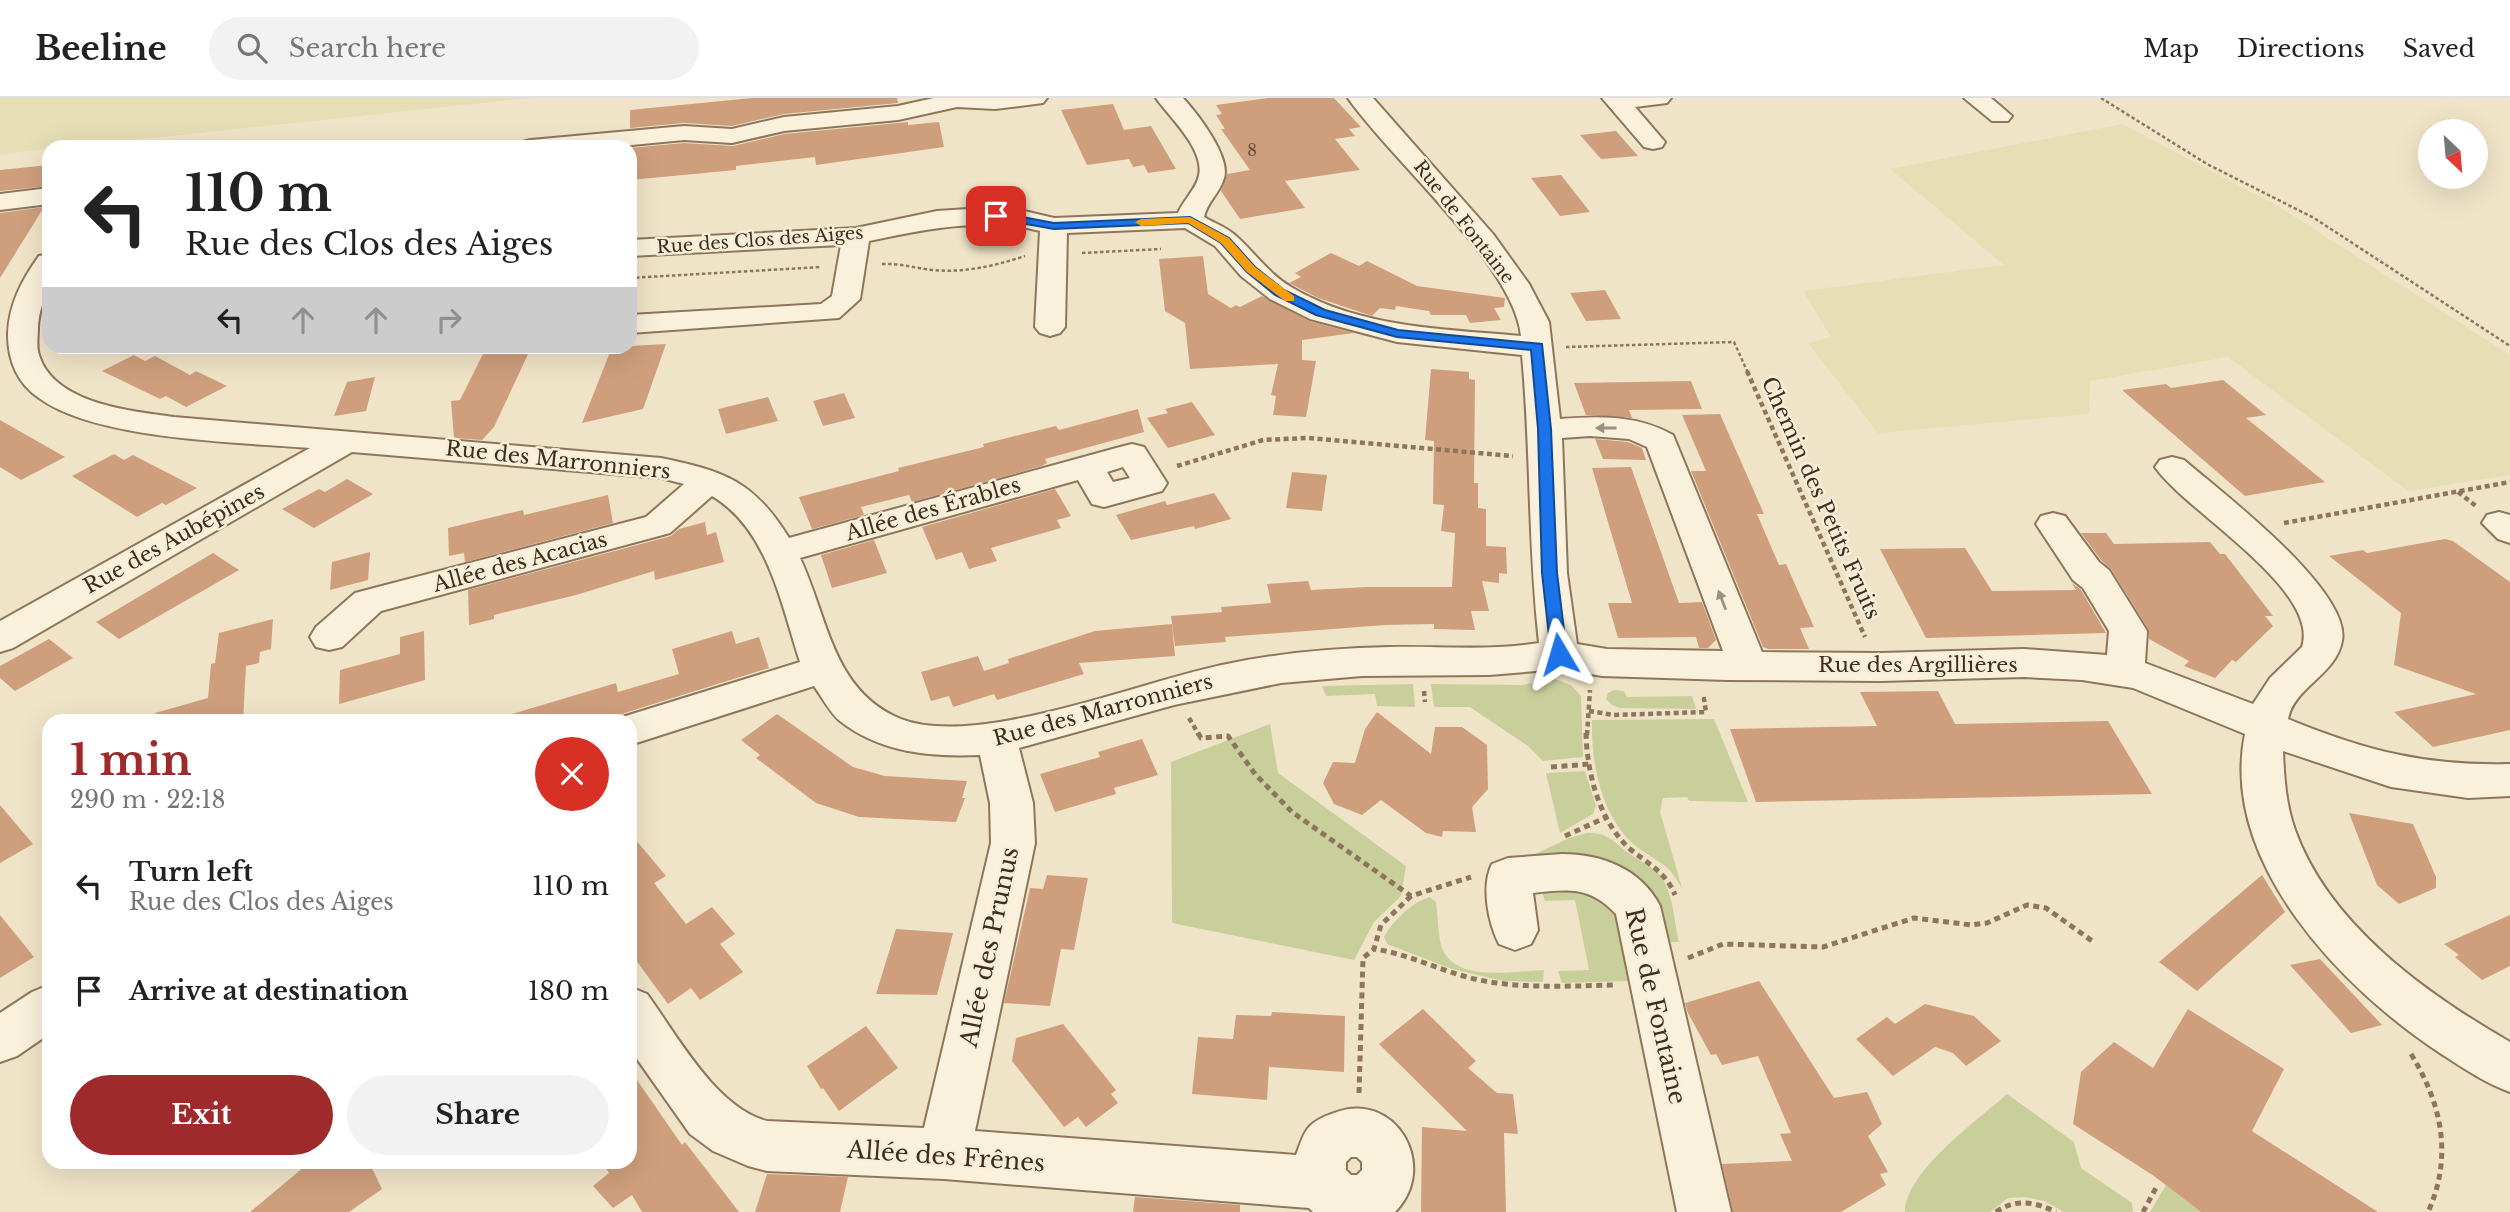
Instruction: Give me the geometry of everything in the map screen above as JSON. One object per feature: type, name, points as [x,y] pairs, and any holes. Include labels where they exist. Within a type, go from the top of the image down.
[{"type":"street","points":[[608,140],[684,133],[732,136],[803,121],[898,113],[940,102],[995,102],[1035,98]]},
{"type":"street","points":[[1173,98],[1210,159],[1213,170],[1191,210],[1190,220],[1225,240],[1251,270],[1273,288],[1320,313],[1397,333],[1537,347]]},
{"type":"street","name":"Rue de Fontaine","points":[[1360,98],[1472,226],[1515,284],[1534,322],[1545,444],[1549,573],[1559,654]]},
{"type":"street","points":[[1616,100],[1660,98]]},
{"type":"street","points":[[1976,98],[2000,116]]},
{"type":"street","points":[[1616,100],[1653,142]]},
{"type":"street","points":[[0,202],[42,197]]},
{"type":"street","name":"Rue des Clos des Aiges","points":[[637,248],[856,236],[937,219],[977,216],[1020,218],[1054,226],[1190,220]]},
{"type":"street","points":[[1051,327],[1051,255],[1054,226]]},
{"type":"street","points":[[637,324],[829,312],[846,299],[856,236]]},
{"type":"street","points":[[15,327],[29,293],[42,273]]},
{"type":"street","name":"Rue des Marronniers","points":[[15,327],[27,370],[39,385],[63,401],[95,413],[132,422],[604,461],[662,468],[708,481],[747,504],[767,526],[780,552],[822,669],[831,685],[844,701],[883,727],[902,735],[944,742],[996,740],[1173,690],[1274,668],[1325,662],[1506,660],[1559,654]]},
{"type":"street","points":[[1545,444],[1636,429],[1651,434],[1661,442],[1747,664]]},
{"type":"street","name":"Rue des Aubépines","points":[[0,638],[347,441]]},
{"type":"street","name":"Allée des Érables","points":[[780,552],[1132,454],[1146,476]]},
{"type":"street","points":[[2172,467],[2298,583],[2311,597],[2324,628],[2326,640],[2317,658],[2288,682],[2279,694],[2272,706],[2266,727],[2261,774],[2265,805],[2274,835],[2289,867],[2350,948],[2375,974],[2423,1013],[2510,1069]]},
{"type":"street","name":"Allée des Acacias","points":[[329,637],[369,602],[658,525],[708,481]]},
{"type":"street","points":[[2053,524],[2086,571],[2096,579],[2128,631],[2125,672]]},
{"type":"street","name":"Rue des Argillières","points":[[1559,654],[1612,662],[1879,667],[2050,665],[2125,672],[2165,685],[2303,744],[2382,771],[2431,780],[2480,783],[2510,780]]},
{"type":"street","points":[[637,728],[822,669]]},
{"type":"street","name":"Allée des Prunus","points":[[944,1154],[1013,843],[1014,813],[1010,784],[996,740]]},
{"type":"street","name":"Rue de Fontaine","points":[[1515,930],[1508,877],[1588,872],[1607,879],[1626,891],[1637,906],[1704,1212]]},
{"type":"street","points":[[0,1040],[42,1012]]},
{"type":"street","name":"Allée des Frênes","points":[[637,1019],[701,1111],[712,1122],[744,1140],[767,1146],[944,1154],[1323,1183],[1318,1161],[1321,1151],[1336,1136],[1358,1133]]},
{"type":"path","points":[[2101,98],[2207,164],[2314,218],[2510,346]]},
{"type":"path","points":[[637,278],[902,263],[929,270],[961,271],[987,268],[1021,257],[1211,246],[1225,240]]},
{"type":"path","name":"Chemin des Petits Fruits","points":[[1537,347],[1734,342],[1879,667]]},
{"type":"path","points":[[1146,476],[1263,440],[1308,438],[1545,444]]},
{"type":"path","points":[[2242,530],[2510,482]]},
{"type":"path","points":[[1602,687],[1590,688],[1586,741],[1590,764],[1607,817],[1623,842],[1638,856],[1660,869],[1668,879],[1677,904]]},
{"type":"path","points":[[1173,690],[1201,738],[1228,736],[1255,774],[1292,812],[1410,896]]},
{"type":"path","points":[[1551,767],[1590,764]]},
{"type":"path","points":[[1561,838],[1607,817]]},
{"type":"path","points":[[1374,949],[1374,940],[1380,925],[1410,896],[1483,874]]},
{"type":"path","points":[[1679,962],[1723,944],[1823,947],[1914,918],[1971,925],[1987,923],[2027,905],[2046,908],[2095,943]]},
{"type":"path","points":[[1687,944],[1690,957]]},
{"type":"path","points":[[1358,1133],[1363,958],[1374,949],[1398,952],[1433,968],[1480,980],[1531,987],[1603,985]]},
{"type":"path","points":[[2423,1013],[2395,1032],[2417,1063],[2435,1103],[2440,1124],[2444,1150],[2443,1173],[2437,1195],[2428,1212]]},
{"type":"path","points":[[2143,1212],[2157,1186]]},
{"type":"path","points":[[1996,1212],[2011,1203],[2028,1202],[2056,1212]]},
{"type":"shaded area","points":[[0,98],[530,98],[132,140],[42,140],[42,150],[0,154]]},
{"type":"shaded area","points":[[2122,124],[2278,206],[2510,355],[2510,475],[2408,491],[2228,357],[2090,381],[2089,414],[1878,433],[1808,343],[1831,337],[1803,291],[2004,265],[1890,169]]},
{"type":"green space","points":[[1555,679],[1571,685],[1581,696],[1583,757],[1543,761],[1528,746],[1470,707],[1434,707],[1431,684],[1522,685]]},
{"type":"green space","points":[[1413,684],[1415,707],[1377,706],[1375,694],[1326,696],[1322,686]]},
{"type":"green space","points":[[1614,690],[1624,691],[1627,697],[1692,696],[1696,709],[1619,708],[1606,699],[1608,693]]},
{"type":"green space","points":[[1714,719],[1748,802],[1689,801],[1687,797],[1663,798],[1660,812],[1682,888],[1667,868],[1630,841],[1611,815],[1599,785],[1593,752],[1592,720]]},
{"type":"green space","points":[[1270,724],[1278,773],[1406,866],[1401,896],[1374,922],[1354,960],[1172,923],[1171,762]]},
{"type":"green space","points":[[1585,771],[1596,806],[1593,814],[1560,833],[1546,773]]},
{"type":"green space","points":[[1587,833],[1606,836],[1658,873],[1670,896],[1679,942],[1665,942],[1661,920],[1527,858],[1569,838]]},
{"type":"green space","points":[[1587,888],[1612,902],[1632,956],[1624,957],[1629,981],[1562,983],[1558,971],[1589,970],[1575,900],[1545,901],[1541,889]]},
{"type":"green space","points":[[1430,897],[1436,902],[1441,945],[1447,957],[1458,966],[1502,973],[1544,970],[1543,982],[1503,981],[1452,969],[1387,944],[1384,937],[1398,918],[1410,907]]},
{"type":"green space","points":[[2007,1094],[2074,1142],[2081,1168],[2132,1203],[2133,1212],[2064,1212],[2044,1201],[2025,1197],[2008,1198],[1990,1212],[1905,1212],[1908,1197],[1930,1164],[1962,1132]]},
{"type":"green space","points":[[2166,1185],[2201,1212],[2150,1212]]},
{"type":"building","points":[[752,98],[897,98],[898,103],[784,114],[732,126],[684,123],[630,128],[630,110]]},
{"type":"building","points":[[1268,98],[1334,98],[1361,127],[1349,129],[1355,136],[1335,139],[1360,170],[1285,181],[1305,208],[1240,219],[1221,191],[1227,174],[1250,170],[1221,129],[1225,129],[1216,115],[1222,114],[1216,105]]},
{"type":"building","points":[[1113,104],[1124,130],[1151,126],[1176,169],[1148,173],[1144,165],[1133,167],[1129,159],[1087,165],[1061,110]]},
{"type":"building","points":[[908,122],[908,125],[939,122],[944,147],[816,165],[815,157],[736,166],[736,170],[637,179],[637,147],[684,143],[733,146],[784,134]]},
{"type":"building","points":[[1616,131],[1638,156],[1601,159],[1580,135]]},
{"type":"building","points":[[42,166],[42,187],[0,191],[0,170]]},
{"type":"building","points":[[1561,175],[1590,212],[1560,216],[1531,178]]},
{"type":"building","points":[[42,207],[0,278],[0,213]]},
{"type":"building","points":[[1331,253],[1359,266],[1367,261],[1417,286],[1505,298],[1504,307],[1494,308],[1501,320],[1470,323],[1466,315],[1431,315],[1429,311],[1396,306],[1395,310],[1380,308],[1372,316],[1318,298],[1289,283],[1301,277],[1295,273]]},
{"type":"building","points":[[1203,256],[1208,294],[1231,308],[1236,305],[1240,307],[1262,296],[1309,321],[1354,333],[1302,340],[1302,360],[1316,361],[1306,417],[1273,415],[1276,396],[1271,395],[1278,364],[1190,369],[1185,323],[1165,311],[1159,259]]},
{"type":"building","points":[[1605,290],[1621,319],[1586,321],[1570,293]]},
{"type":"building","points":[[666,344],[643,409],[582,423],[609,354],[637,354],[637,346]]},
{"type":"building","points":[[483,354],[528,354],[494,427],[482,440],[454,438],[451,401],[460,400]]},
{"type":"building","points":[[134,355],[145,361],[155,356],[190,375],[196,371],[227,386],[186,407],[166,396],[160,399],[102,371]]},
{"type":"building","points":[[1431,369],[1469,372],[1469,379],[1475,380],[1474,483],[1478,483],[1478,508],[1486,509],[1486,546],[1506,547],[1507,574],[1499,573],[1499,583],[1482,581],[1489,611],[1471,611],[1475,630],[1434,629],[1434,624],[1385,625],[1225,637],[1226,642],[1175,646],[1171,616],[1222,612],[1221,607],[1271,603],[1267,584],[1308,581],[1311,590],[1452,587],[1455,533],[1441,531],[1444,505],[1433,504],[1434,441],[1425,440]]},
{"type":"building","points":[[375,377],[366,411],[334,416],[347,382]]},
{"type":"building","points":[[2223,380],[2266,415],[2246,418],[2325,482],[2245,496],[2122,390],[2166,384],[2171,388]]},
{"type":"building","points":[[1691,381],[1702,409],[1629,410],[1632,418],[1586,415],[1574,383]]},
{"type":"building","points":[[844,393],[855,418],[823,426],[813,401]]},
{"type":"building","points":[[768,397],[778,421],[726,434],[718,409]]},
{"type":"building","points":[[1192,402],[1215,435],[1168,448],[1147,418],[1168,413],[1165,409]]},
{"type":"building","points":[[1138,409],[1144,432],[1045,459],[1047,463],[1042,466],[912,502],[909,495],[861,507],[864,515],[812,529],[799,497],[899,471],[898,468],[984,447],[983,444],[1056,426],[1059,430]]},
{"type":"building","points":[[1720,414],[1764,514],[1757,514],[1779,565],[1786,564],[1814,627],[1800,628],[1809,649],[1763,647],[1691,471],[1706,471],[1682,415]]},
{"type":"building","points":[[0,420],[65,457],[21,480],[0,467]]},
{"type":"building","points":[[1595,439],[1628,442],[1642,448],[1646,460],[1603,459]]},
{"type":"building","points":[[114,454],[124,460],[133,455],[197,488],[137,517],[72,476]]},
{"type":"building","points":[[1631,467],[1679,603],[1702,602],[1716,640],[1708,648],[1699,648],[1696,637],[1618,638],[1608,603],[1632,603],[1592,468]]},
{"type":"building","points":[[1292,472],[1327,475],[1322,511],[1286,508]]},
{"type":"building","points":[[347,479],[373,494],[314,528],[282,509],[319,489],[325,492]]},
{"type":"building","points":[[1055,489],[1071,516],[1057,520],[1061,528],[991,548],[997,561],[969,569],[962,552],[936,560],[922,527]]},
{"type":"building","points":[[1214,493],[1231,519],[1195,529],[1194,526],[1131,540],[1116,515],[1165,501],[1167,505]]},
{"type":"building","points":[[608,495],[613,523],[465,562],[464,553],[449,556],[448,528],[523,510],[524,515]]},
{"type":"building","points":[[705,522],[707,535],[716,532],[724,562],[655,580],[654,571],[576,595],[494,615],[494,619],[469,625],[468,590],[671,536],[679,529]]},
{"type":"building","points":[[2081,533],[2106,533],[2114,544],[2210,542],[2220,554],[2225,554],[2273,616],[2265,616],[2273,626],[2236,662],[2232,660],[2215,678],[2184,666],[2189,661],[2149,639],[2149,630],[2111,569]]},
{"type":"building","points":[[2445,539],[2453,541],[2510,582],[2510,730],[2433,747],[2394,712],[2476,694],[2394,665],[2401,613],[2329,556],[2363,550],[2367,553]]},
{"type":"building","points":[[874,540],[887,573],[832,588],[821,555]]},
{"type":"building","points":[[1965,548],[1992,591],[2076,590],[2072,583],[2081,590],[2106,633],[1926,638],[1880,549]]},
{"type":"building","points":[[370,552],[368,580],[330,590],[332,562]]},
{"type":"building","points":[[213,553],[239,570],[119,639],[96,622]]},
{"type":"building","points":[[273,619],[271,649],[260,652],[259,663],[246,666],[243,714],[155,714],[208,698],[211,664],[215,663],[219,633]]},
{"type":"building","points":[[1172,624],[1175,656],[1079,663],[1084,674],[997,700],[994,694],[953,707],[949,696],[931,701],[921,672],[978,656],[984,671],[1009,663],[1008,659],[1095,631]]},
{"type":"building","points":[[424,631],[425,680],[339,704],[340,670],[400,654],[400,637]]},
{"type":"building","points":[[732,631],[736,644],[759,637],[769,668],[621,714],[512,714],[616,683],[618,692],[679,674],[672,649]]},
{"type":"building","points":[[49,639],[73,658],[15,691],[0,678],[0,666]]},
{"type":"building","points":[[1938,691],[1955,724],[2108,721],[2152,794],[1756,802],[1730,729],[1877,726],[1860,692]]},
{"type":"building","points":[[1377,712],[1431,754],[1435,727],[1462,727],[1487,745],[1488,789],[1472,807],[1476,832],[1443,831],[1442,837],[1426,833],[1381,800],[1362,815],[1334,804],[1323,783],[1333,762],[1355,763],[1365,729]]},
{"type":"building","points":[[777,714],[853,767],[885,776],[967,781],[962,798],[965,798],[956,822],[859,817],[816,803],[756,758],[760,755],[741,740]]},
{"type":"building","points":[[1142,739],[1158,775],[1114,788],[1116,794],[1055,812],[1040,774],[1100,757],[1098,752]]},
{"type":"building","points":[[0,805],[33,844],[0,863]]},
{"type":"building","points":[[2349,813],[2413,824],[2436,877],[2436,888],[2399,904],[2377,885]]},
{"type":"building","points":[[637,841],[666,876],[654,883],[686,924],[712,907],[735,934],[720,944],[743,972],[700,1000],[691,988],[668,1004],[637,962]]},
{"type":"building","points":[[1047,875],[1088,878],[1074,950],[1061,949],[1050,1006],[1004,1003],[1030,888],[1043,889]]},
{"type":"building","points":[[2262,875],[2285,912],[2197,991],[2159,962]]},
{"type":"building","points":[[0,915],[34,957],[0,978]]},
{"type":"building","points":[[2510,915],[2510,966],[2482,980],[2455,957],[2459,955],[2444,944]]},
{"type":"building","points":[[896,929],[953,933],[937,995],[876,994]]},
{"type":"building","points":[[2320,959],[2382,1025],[2351,1033],[2290,965]]},
{"type":"building","points":[[1759,981],[1834,1098],[1867,1092],[1882,1124],[1868,1136],[1888,1172],[1880,1174],[1886,1185],[1841,1212],[1733,1212],[1722,1164],[1792,1161],[1780,1134],[1791,1133],[1758,1056],[1722,1065],[1716,1054],[1711,1055],[1685,1003]]},
{"type":"building","points":[[1925,1004],[1974,1016],[2001,1041],[1966,1066],[1953,1053],[1935,1047],[1893,1076],[1856,1039],[1887,1017],[1895,1024]]},
{"type":"building","points":[[1423,1009],[1476,1061],[1468,1068],[1497,1093],[1513,1094],[1518,1134],[1504,1133],[1506,1212],[1421,1212],[1422,1127],[1467,1131],[1379,1044]]},
{"type":"building","points":[[2188,1009],[2284,1069],[2252,1131],[2378,1212],[2201,1212],[2154,1176],[2073,1124],[2081,1072],[2114,1042],[2153,1068]]},
{"type":"building","points":[[1272,1012],[1345,1016],[1344,1072],[1269,1067],[1267,1100],[1192,1094],[1198,1037],[1233,1039],[1236,1015],[1271,1016]]},
{"type":"building","points":[[1063,1024],[1116,1090],[1111,1094],[1118,1103],[1086,1127],[1078,1117],[1064,1127],[1012,1061],[1016,1038]]},
{"type":"building","points":[[866,1026],[898,1068],[839,1111],[807,1066]]},
{"type":"building","points":[[637,1080],[682,1145],[685,1142],[739,1212],[642,1212],[632,1195],[613,1208],[593,1186],[609,1173],[606,1169],[637,1169]]},
{"type":"building","points":[[302,1169],[372,1169],[382,1189],[349,1212],[250,1212]]},
{"type":"building","points":[[767,1174],[848,1177],[840,1212],[755,1212]]},
{"type":"building","points":[[1135,1197],[1240,1205],[1240,1212],[1133,1212]]},
{"type":"slow traffic","points":[[1141,222],[1190,220],[1225,240],[1251,270],[1289,298]]},
{"type":"route","points":[[996,216],[1020,218],[1054,226],[1190,220],[1225,240],[1251,270],[1280,293],[1320,313],[1346,322],[1397,333],[1537,347],[1545,429],[1549,573],[1559,654]]}]
